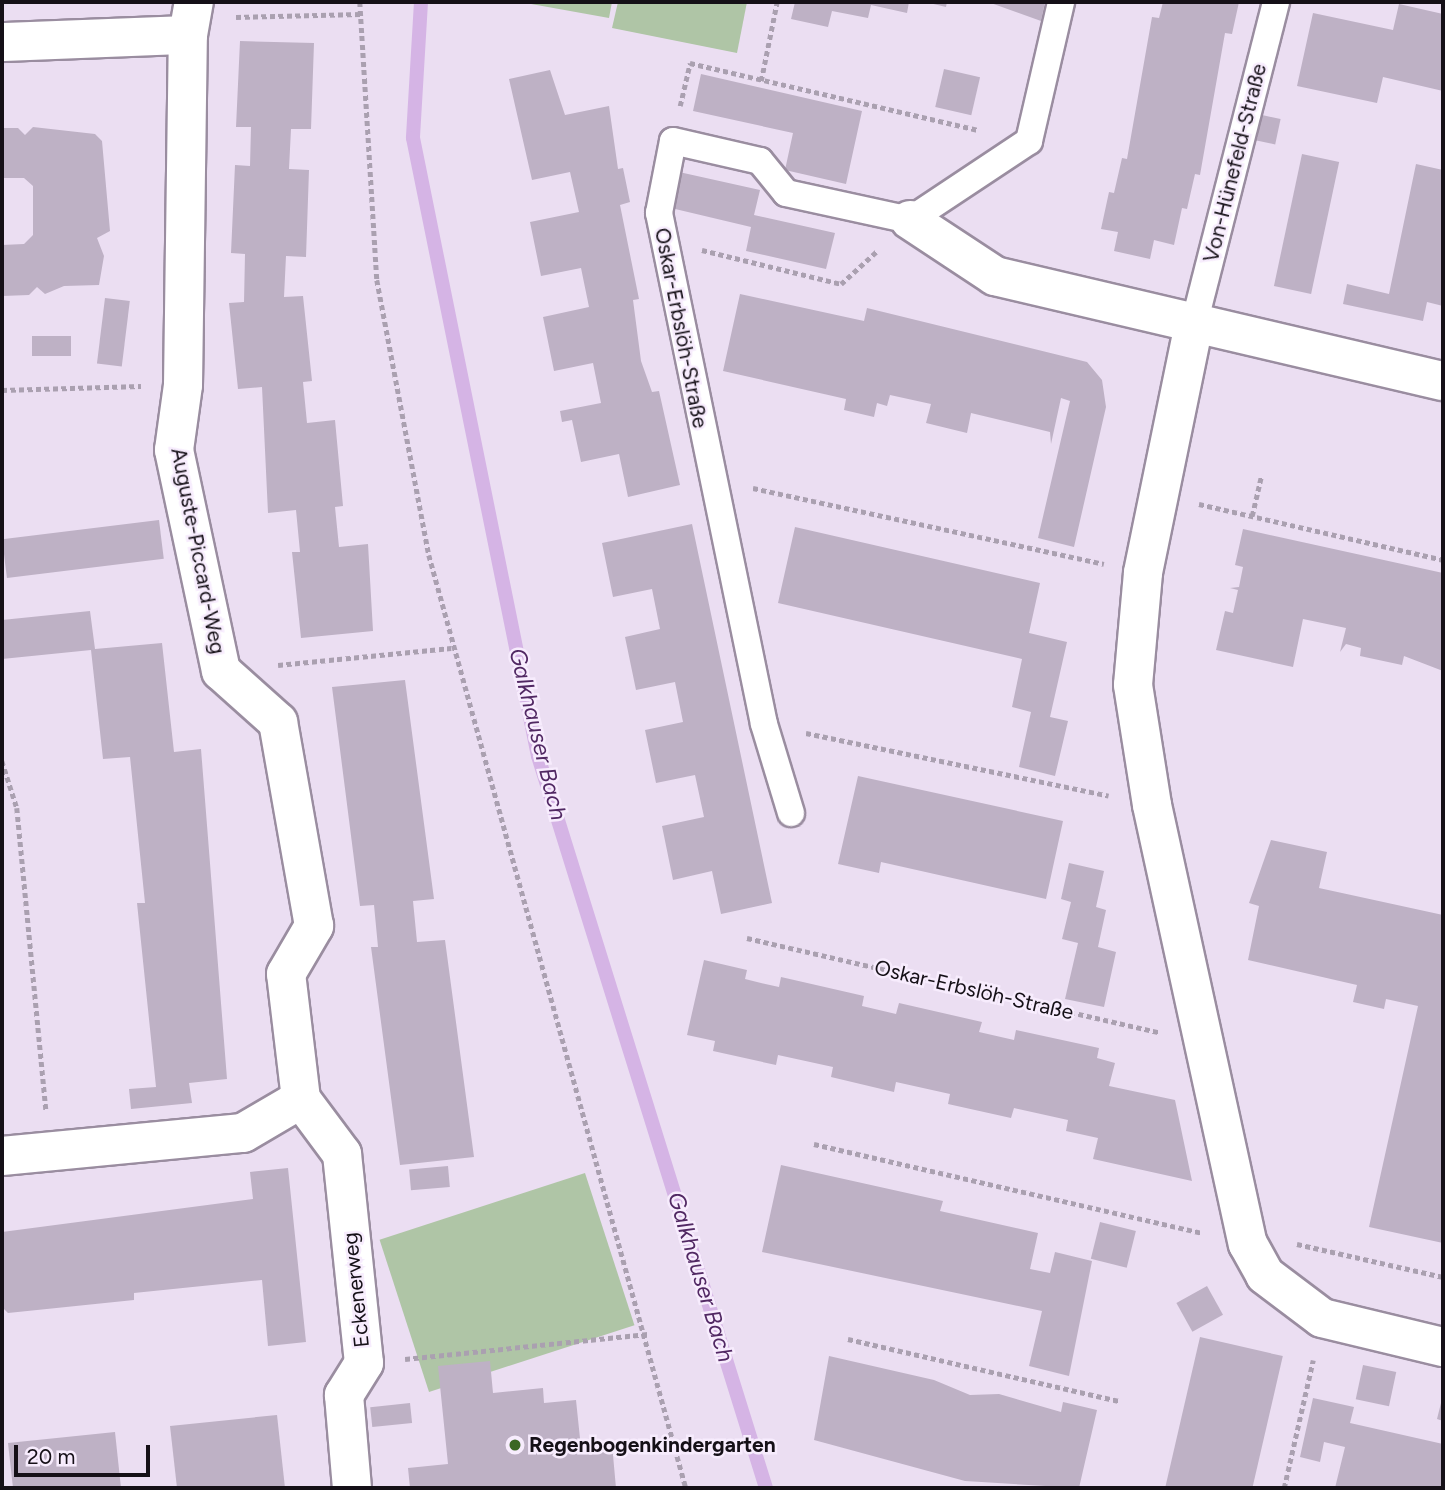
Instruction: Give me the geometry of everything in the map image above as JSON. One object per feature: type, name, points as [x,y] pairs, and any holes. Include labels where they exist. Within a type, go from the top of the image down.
[{"type":"street","points":[[2,42],[191,19]]},
{"type":"street","name":"Auguste-Piccard-Weg","points":[[191,19],[183,385],[174,450],[221,671],[278,722],[314,926],[286,974],[301,1099]]},
{"type":"street","points":[[910,220],[995,276],[1443,381]]},
{"type":"street","points":[[1194,324],[1143,573],[1133,685],[1152,805],[1201,1042],[1248,1244],[1265,1275],[1322,1318],[1443,1348]]},
{"type":"street","points":[[2,1156],[243,1133],[301,1099]]},
{"type":"street","name":"Eckenerweg","points":[[301,1099],[342,1154],[364,1363],[344,1395],[352,1488]]},
{"type":"lane","points":[[673,141],[760,161],[786,193],[910,220],[1029,141],[1061,2]]},
{"type":"lane","name":"Von-Hünefeld-Straße","points":[[1194,324],[1276,2]]},
{"type":"lane","name":"Oskar-Erbslöh-Straße","points":[[673,141],[659,213],[711,479],[764,724],[791,813]]},
{"type":"path","points":[[360,2],[377,280],[451,648],[648,1334],[686,1488]]},
{"type":"path","points":[[761,81],[777,2]]},
{"type":"path","points":[[191,19],[360,14]]},
{"type":"path","points":[[673,141],[690,63],[1029,141]]},
{"type":"path","points":[[664,241],[841,284],[910,220]]},
{"type":"path","points":[[2,390],[183,385]]},
{"type":"path","points":[[1252,516],[1261,477]]},
{"type":"path","points":[[711,479],[1143,573]]},
{"type":"path","points":[[1157,495],[1443,560]]},
{"type":"path","points":[[221,671],[451,648]]},
{"type":"path","points":[[764,724],[1152,805]]},
{"type":"path","points":[[2,761],[17,808],[51,1151]]},
{"type":"path","name":"Oskar-Erbslöh-Straße","points":[[747,939],[1201,1042]]},
{"type":"path","points":[[814,1144],[1248,1244],[1293,1243],[1443,1277]]},
{"type":"path","points":[[1284,1488],[1322,1318]]},
{"type":"path","points":[[364,1363],[648,1334]]},
{"type":"path","points":[[848,1339],[1119,1401]]},
{"type":"green space","points":[[520,2],[612,2],[609,18]]},
{"type":"green space","points":[[618,2],[747,2],[737,53],[612,28]]},
{"type":"green space","points":[[585,1173],[634,1325],[429,1392],[380,1240]]},
{"type":"building","points":[[795,2],[909,2],[907,13],[871,5],[868,18],[832,11],[828,27],[791,19]]},
{"type":"building","points":[[925,2],[947,2],[946,7]]},
{"type":"building","points":[[988,2],[1045,2],[1041,21]]},
{"type":"building","points":[[1163,2],[1239,2],[1232,34],[1225,33],[1200,175],[1195,174],[1187,209],[1182,208],[1174,245],[1154,240],[1150,259],[1114,251],[1118,232],[1101,229],[1109,192],[1114,193],[1122,158],[1127,159],[1152,17],[1159,18]]},
{"type":"building","points":[[1399,4],[1443,14],[1443,91],[1383,77],[1377,103],[1297,86],[1313,13],[1393,30]]},
{"type":"building","points":[[240,41],[314,43],[311,129],[291,129],[289,169],[309,170],[306,257],[286,256],[284,297],[303,296],[312,381],[303,382],[307,423],[335,420],[343,506],[335,507],[339,547],[368,544],[373,631],[301,638],[292,552],[300,552],[296,510],[268,513],[262,387],[238,389],[229,303],[244,302],[245,254],[231,253],[235,165],[250,166],[251,127],[236,127]]},
{"type":"building","points":[[944,69],[980,77],[971,115],[935,107]]},
{"type":"building","points":[[550,70],[565,115],[609,106],[618,169],[623,168],[630,202],[620,205],[639,299],[633,300],[641,361],[652,392],[659,391],[680,485],[628,497],[619,454],[581,462],[572,420],[562,422],[560,411],[601,403],[593,363],[554,371],[543,317],[589,307],[581,268],[541,276],[530,222],[579,212],[570,172],[532,180],[509,79]]},
{"type":"building","points":[[701,74],[862,111],[846,184],[785,170],[793,133],[693,111]]},
{"type":"building","points":[[1262,115],[1281,119],[1275,144],[1257,140]]},
{"type":"building","points":[[33,127],[95,134],[102,141],[110,231],[97,238],[104,256],[99,285],[64,286],[45,294],[37,287],[29,295],[2,296],[2,245],[24,244],[33,235],[33,186],[24,178],[2,178],[2,128],[18,128],[25,135]]},
{"type":"building","points":[[1302,154],[1339,162],[1311,294],[1274,286]]},
{"type":"building","points":[[1416,164],[1443,170],[1443,306],[1427,302],[1423,321],[1343,304],[1347,284],[1389,294]]},
{"type":"building","points":[[679,172],[760,190],[754,215],[835,233],[826,269],[746,251],[751,227],[671,208]]},
{"type":"building","points":[[740,294],[864,321],[867,308],[1087,362],[1102,380],[1106,407],[1074,547],[1038,538],[1070,401],[1061,398],[1051,444],[1050,432],[971,413],[967,433],[926,423],[931,404],[890,395],[887,406],[877,403],[874,417],[844,410],[846,399],[723,371]]},
{"type":"building","points":[[105,298],[130,301],[122,367],[97,364]]},
{"type":"building","points":[[32,336],[71,336],[71,356],[32,356]]},
{"type":"building","points":[[159,520],[164,559],[7,578],[2,539]]},
{"type":"building","points":[[692,524],[772,903],[721,914],[712,871],[673,880],[662,826],[704,817],[695,775],[656,783],[645,730],[683,722],[675,682],[636,690],[625,637],[660,629],[652,589],[613,597],[602,543]]},
{"type":"building","points":[[795,527],[1040,583],[1029,633],[1067,642],[1050,717],[1068,721],[1055,776],[1019,767],[1031,712],[1012,707],[1022,659],[778,603]]},
{"type":"building","points":[[1243,529],[1443,573],[1443,671],[1404,656],[1402,665],[1360,656],[1361,648],[1346,644],[1340,652],[1346,628],[1303,619],[1293,667],[1216,650],[1225,611],[1233,613],[1238,590],[1230,588],[1239,587],[1243,567],[1235,565]]},
{"type":"building","points":[[90,611],[95,649],[162,643],[174,752],[201,749],[227,1079],[189,1083],[192,1103],[131,1109],[129,1089],[156,1087],[137,903],[145,903],[130,757],[103,759],[91,650],[2,659],[2,620]]},
{"type":"building","points":[[405,680],[434,899],[413,901],[417,942],[445,940],[474,1157],[400,1165],[371,947],[378,947],[374,905],[360,906],[332,687]]},
{"type":"building","points":[[858,776],[1063,821],[1046,899],[881,862],[879,873],[838,864]]},
{"type":"building","points":[[1271,840],[1327,852],[1319,888],[1443,915],[1443,1243],[1369,1227],[1418,1006],[1386,999],[1384,1009],[1353,1002],[1357,985],[1248,960],[1259,906],[1249,903]]},
{"type":"building","points":[[1069,863],[1104,871],[1096,907],[1106,910],[1098,947],[1116,952],[1104,1007],[1065,999],[1078,943],[1062,939],[1071,902],[1061,899]]},
{"type":"building","points":[[704,960],[747,970],[745,979],[761,983],[779,987],[781,977],[864,996],[862,1006],[896,1014],[899,1003],[982,1022],[979,1032],[1014,1040],[1016,1030],[1099,1048],[1097,1058],[1115,1063],[1109,1086],[1175,1100],[1192,1181],[1093,1159],[1098,1138],[1066,1131],[1068,1120],[1014,1108],[1011,1118],[948,1104],[950,1094],[896,1082],[894,1092],[831,1077],[833,1067],[778,1055],[776,1065],[713,1051],[715,1041],[687,1035]]},
{"type":"building","points":[[781,1165],[943,1201],[940,1211],[1038,1233],[1030,1269],[1050,1273],[1055,1252],[1092,1261],[1069,1376],[1029,1366],[1042,1311],[762,1252]]},
{"type":"building","points":[[448,1166],[450,1187],[411,1190],[409,1169]]},
{"type":"building","points":[[288,1168],[306,1342],[268,1346],[262,1280],[134,1293],[134,1300],[8,1313],[2,1307],[2,1232],[253,1199],[250,1172]]},
{"type":"building","points":[[1100,1222],[1136,1231],[1127,1268],[1091,1259]]},
{"type":"building","points":[[1207,1286],[1223,1315],[1192,1332],[1176,1303]]},
{"type":"building","points":[[1200,1337],[1283,1356],[1252,1488],[1165,1488]]},
{"type":"building","points":[[829,1356],[934,1380],[970,1395],[999,1394],[1061,1412],[1063,1402],[1097,1410],[1079,1488],[965,1481],[814,1440]]},
{"type":"building","points":[[490,1361],[493,1393],[543,1388],[544,1403],[576,1400],[581,1448],[612,1444],[616,1488],[410,1488],[408,1468],[448,1464],[438,1366]]},
{"type":"building","points":[[1363,1365],[1396,1372],[1389,1406],[1356,1399]]},
{"type":"building","points":[[1443,1395],[1443,1421],[1437,1419]]},
{"type":"building","points":[[1313,1398],[1354,1407],[1350,1423],[1443,1444],[1443,1488],[1335,1488],[1345,1447],[1324,1442],[1320,1462],[1300,1457]]},
{"type":"building","points":[[410,1403],[412,1423],[372,1427],[370,1407]]},
{"type":"building","points":[[277,1415],[285,1488],[177,1488],[170,1426]]},
{"type":"building","points":[[115,1432],[121,1488],[13,1488],[8,1443]]},
{"type":"waterway","name":"Galkhauser Bach","points":[[421,2],[413,138],[538,756],[766,1488]]},
{"type":"place","name":"Regenbogenkindergarten","points":[[515,1445]]}]
